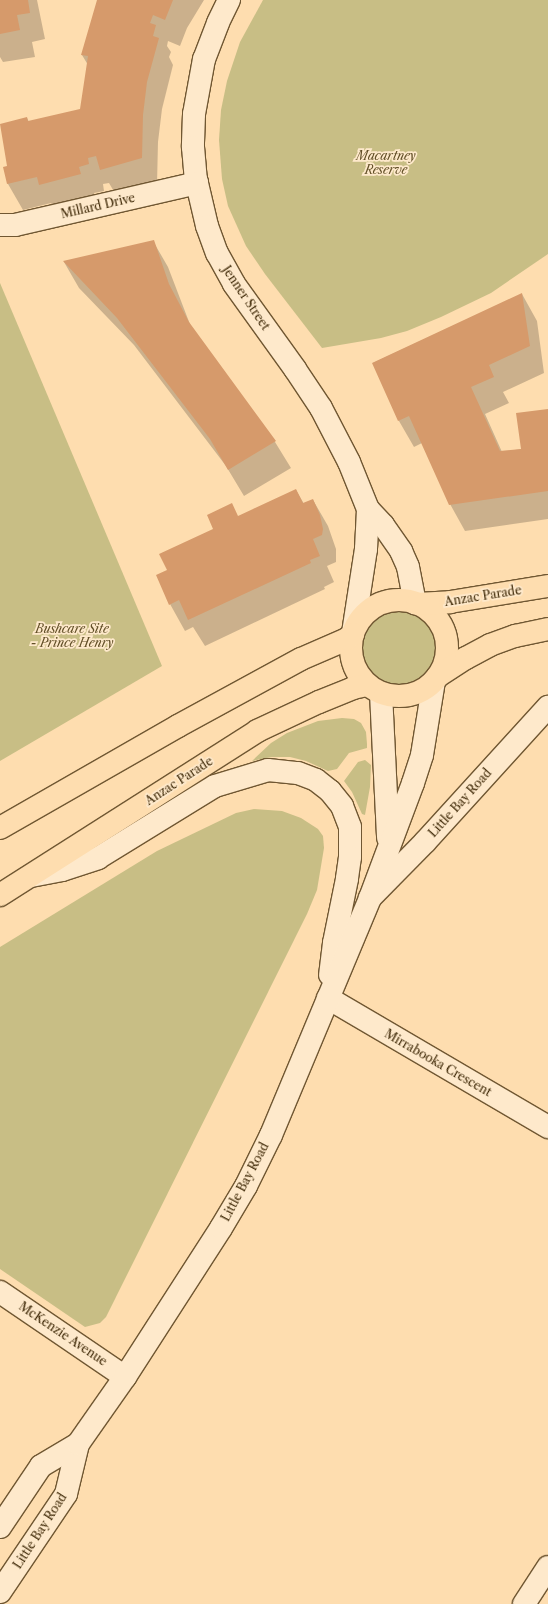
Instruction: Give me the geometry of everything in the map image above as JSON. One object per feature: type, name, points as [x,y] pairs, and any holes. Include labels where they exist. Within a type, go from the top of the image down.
[{"type":"main road","name":"Anzac Parade","points":[[416,603],[450,602],[548,586]]},
{"type":"main road","points":[[0,828],[178,726],[301,659],[347,639],[353,633],[363,616],[378,605],[396,600],[416,603],[433,615],[445,634],[447,648],[446,656],[436,678]]},
{"type":"main road","points":[[353,633],[350,648],[352,662],[358,675],[374,689],[400,697],[418,693],[436,678],[466,658],[490,645],[515,636],[548,629]]},
{"type":"main road","name":"Anzac Parade","points":[[0,895],[257,731],[353,688],[374,689]]},
{"type":"street","name":"Jenner Street","points":[[229,0],[212,37],[199,76],[193,123],[197,183],[207,226],[217,253],[228,274],[245,301],[295,369],[321,408],[349,462],[368,509],[387,530],[406,560],[416,603]]},
{"type":"street","name":"Millard Drive","points":[[0,225],[15,225],[197,183]]},
{"type":"street","name":"Jenner Street","points":[[353,633],[366,549],[368,509]]},
{"type":"street","name":"Little Bay Road","points":[[0,1592],[66,1494],[78,1444],[126,1378],[246,1186],[270,1135],[370,898],[422,755],[436,678]]},
{"type":"street","name":"Little Bay Road","points":[[374,689],[388,846]]},
{"type":"street","name":"Little Bay Road","points":[[370,898],[425,842],[548,707]]},
{"type":"street","points":[[30,876],[62,870],[98,858],[190,800],[227,781],[268,770],[288,771],[307,776],[324,785],[335,797],[347,816],[350,827],[349,864],[334,943],[328,998]]},
{"type":"street","name":"Mirrabooka Crescent","points":[[328,998],[548,1127]]},
{"type":"street","name":"McKenzie Avenue","points":[[0,1292],[126,1378]]},
{"type":"street","name":"Little Bay Road","points":[[0,1527],[41,1466],[78,1444]]},
{"type":"street","points":[[524,1604],[548,1567]]},
{"type":"green space","name":"Macartney Reserve","points":[[263,0],[548,0],[548,254],[491,293],[441,317],[407,331],[381,338],[322,348],[265,274],[246,246],[228,206],[222,179],[219,140],[221,110],[227,81],[240,42]]},
{"type":"green space","name":"Bushcare Site - Prince Henry","points":[[0,283],[162,666],[0,761]]},
{"type":"green space","points":[[398,610],[413,613],[425,621],[433,633],[436,648],[433,663],[425,675],[413,683],[398,686],[383,683],[371,675],[363,663],[360,648],[363,633],[371,621],[383,613]]},
{"type":"green space","points":[[342,718],[354,719],[361,723],[366,732],[367,748],[349,753],[337,769],[328,771],[306,761],[290,757],[272,757],[252,761],[271,743],[287,733],[318,721]]},
{"type":"green space","points":[[365,760],[371,765],[370,787],[365,815],[362,814],[352,792],[344,781],[358,762]]},
{"type":"green space","points":[[254,809],[282,811],[301,818],[318,829],[323,836],[324,848],[317,890],[307,914],[106,1317],[100,1323],[85,1327],[0,1269],[0,947],[157,851],[236,813]]},
{"type":"building","points":[[0,0],[28,0],[30,13],[17,15],[20,30],[0,34]]},
{"type":"building","points":[[97,0],[173,0],[165,20],[153,15],[150,23],[156,25],[153,36],[159,38],[147,82],[143,115],[142,158],[100,170],[96,156],[88,158],[89,164],[79,167],[81,174],[39,185],[37,177],[7,184],[3,167],[7,166],[0,124],[27,117],[28,121],[80,109],[88,56],[81,55]]},
{"type":"building","points":[[154,240],[169,284],[189,322],[276,441],[228,470],[210,439],[117,318],[63,261]]},
{"type":"building","points":[[522,293],[530,346],[489,365],[494,377],[471,387],[500,451],[521,449],[516,413],[548,409],[548,491],[449,505],[409,416],[398,421],[372,363]]},
{"type":"building","points":[[296,489],[303,503],[313,499],[320,515],[323,529],[322,535],[313,539],[320,556],[310,560],[311,563],[188,620],[179,600],[169,605],[156,575],[167,570],[159,554],[213,529],[207,515],[232,503],[238,516]]}]
